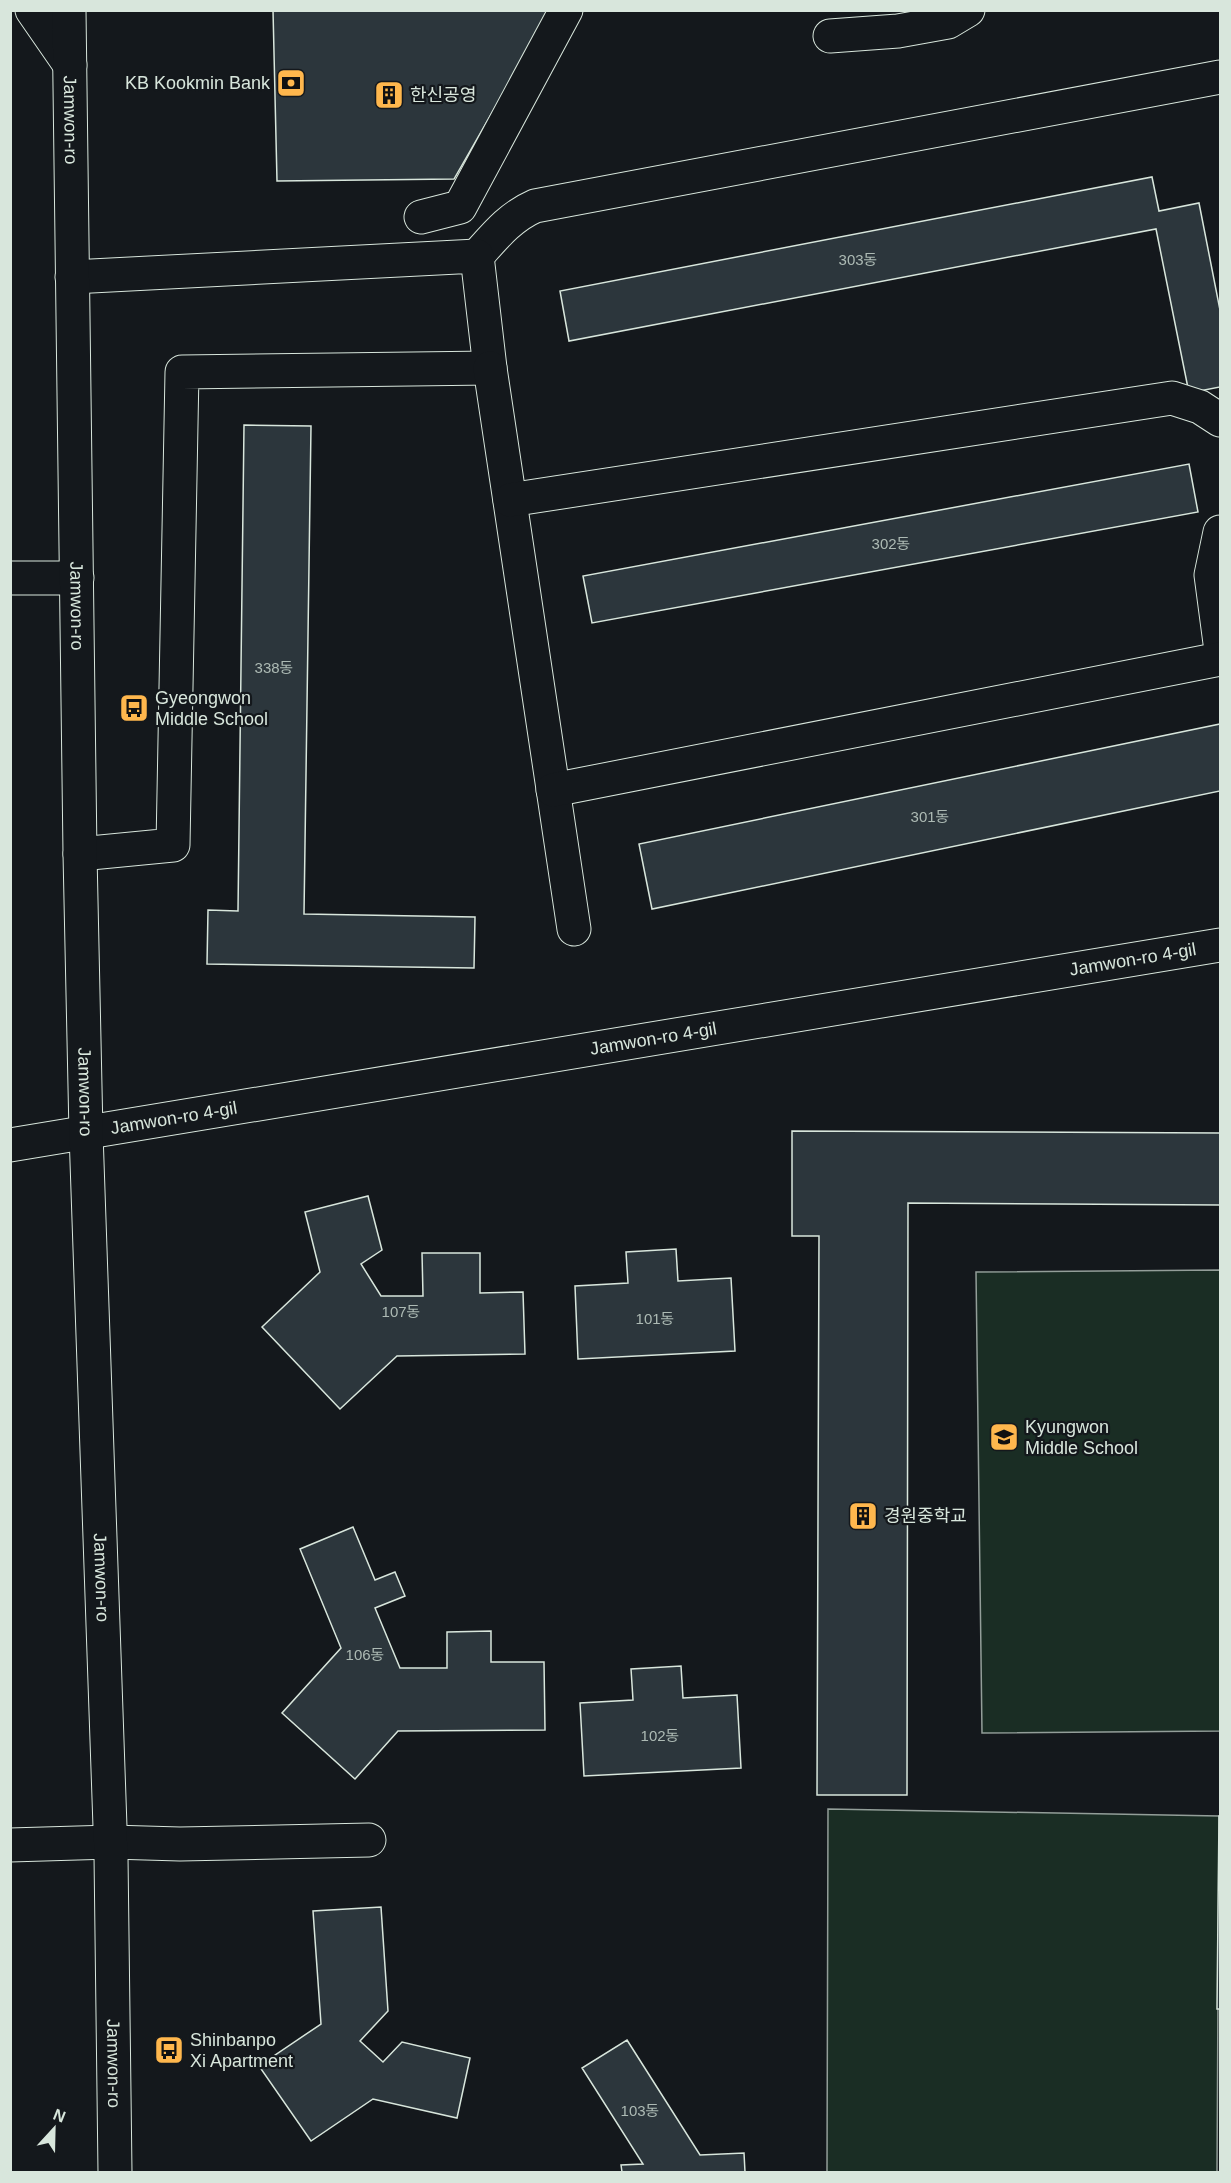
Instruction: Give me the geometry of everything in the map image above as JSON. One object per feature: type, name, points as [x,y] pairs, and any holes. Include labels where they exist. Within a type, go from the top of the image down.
[{"type":"main road","points":[[32,10],[70,65]]},
{"type":"main road","name":"Jamwon-ro","points":[[69,10],[80,854],[86,1133],[111,1842],[115,2172]]},
{"type":"main road","points":[[421,217],[460,207],[566,10]]},
{"type":"main road","points":[[830,36],[898,31],[948,22],[968,10]]},
{"type":"main road","points":[[72,277],[477,256],[519,213],[535,206],[1221,77]]},
{"type":"main road","points":[[477,256],[490,368],[574,929]]},
{"type":"main road","points":[[80,854],[173,845],[182,372],[490,368]]},
{"type":"main road","points":[[510,500],[1172,398],[1200,407],[1221,420]]},
{"type":"main road","points":[[1221,531],[1211,575],[1221,643]]},
{"type":"main road","points":[[10,578],[77,578]]},
{"type":"main road","points":[[553,790],[1221,659]]},
{"type":"main road","name":"Jamwon-ro 4-gil","points":[[10,1145],[1221,945]]},
{"type":"main road","points":[[10,1845],[369,1840]]},
{"type":"green space","points":[[1220,1270],[1220,1731],[982,1733],[976,1272]]},
{"type":"green space","points":[[828,1809],[1219,1816],[1217,2172],[827,2172]]},
{"type":"building","name":"한신공영","points":[[273,10],[551,10],[454,179],[277,181]]},
{"type":"building","points":[[1152,177],[1159,211],[1199,203],[1220,310],[1220,387],[1189,393],[1156,229],[569,341],[560,291]]},
{"type":"building","points":[[244,425],[311,426],[304,914],[475,917],[474,968],[207,964],[208,910],[238,911]]},
{"type":"building","points":[[1189,464],[1198,512],[592,623],[583,576]]},
{"type":"building","points":[[1220,724],[1220,791],[652,909],[639,844]]},
{"type":"building","name":"경원중학교","points":[[792,1131],[1220,1133],[1220,1205],[908,1203],[907,1795],[817,1795],[819,1236],[792,1236]]},
{"type":"building","points":[[368,1196],[382,1250],[361,1264],[381,1296],[423,1296],[422,1253],[480,1253],[480,1293],[523,1292],[525,1354],[397,1356],[340,1409],[262,1327],[320,1272],[305,1212]]},
{"type":"building","points":[[676,1249],[678,1281],[731,1278],[735,1351],[578,1359],[575,1286],[628,1283],[626,1252]]},
{"type":"building","points":[[353,1527],[375,1580],[395,1572],[405,1596],[375,1608],[400,1668],[447,1668],[447,1632],[491,1631],[491,1662],[544,1662],[545,1730],[398,1731],[355,1779],[282,1713],[341,1648],[300,1549]]},
{"type":"building","points":[[681,1666],[683,1698],[737,1695],[741,1768],[584,1776],[580,1703],[633,1700],[631,1669]]},
{"type":"building","points":[[1219,1816],[1220,2009],[1217,2009]]},
{"type":"building","points":[[381,1907],[388,2011],[360,2041],[383,2062],[402,2042],[470,2058],[457,2118],[373,2099],[311,2141],[259,2066],[321,2024],[313,1911]]},
{"type":"building","points":[[627,2040],[700,2155],[744,2153],[745,2172],[622,2172],[621,2165],[643,2164],[582,2068]]},
{"type":"place","name":"KB Kookmin Bank","points":[[291,83]]},
{"type":"place","name":"한신공영","points":[[389,95]]},
{"type":"place","name":"Gyeongwon Middle School","points":[[134,708]]},
{"type":"place","name":"Kyungwon Middle School","points":[[1004,1437]]},
{"type":"place","name":"경원중학교","points":[[863,1516]]},
{"type":"place","name":"Shinbanpo Xi Apartment","points":[[169,2050]]}]
